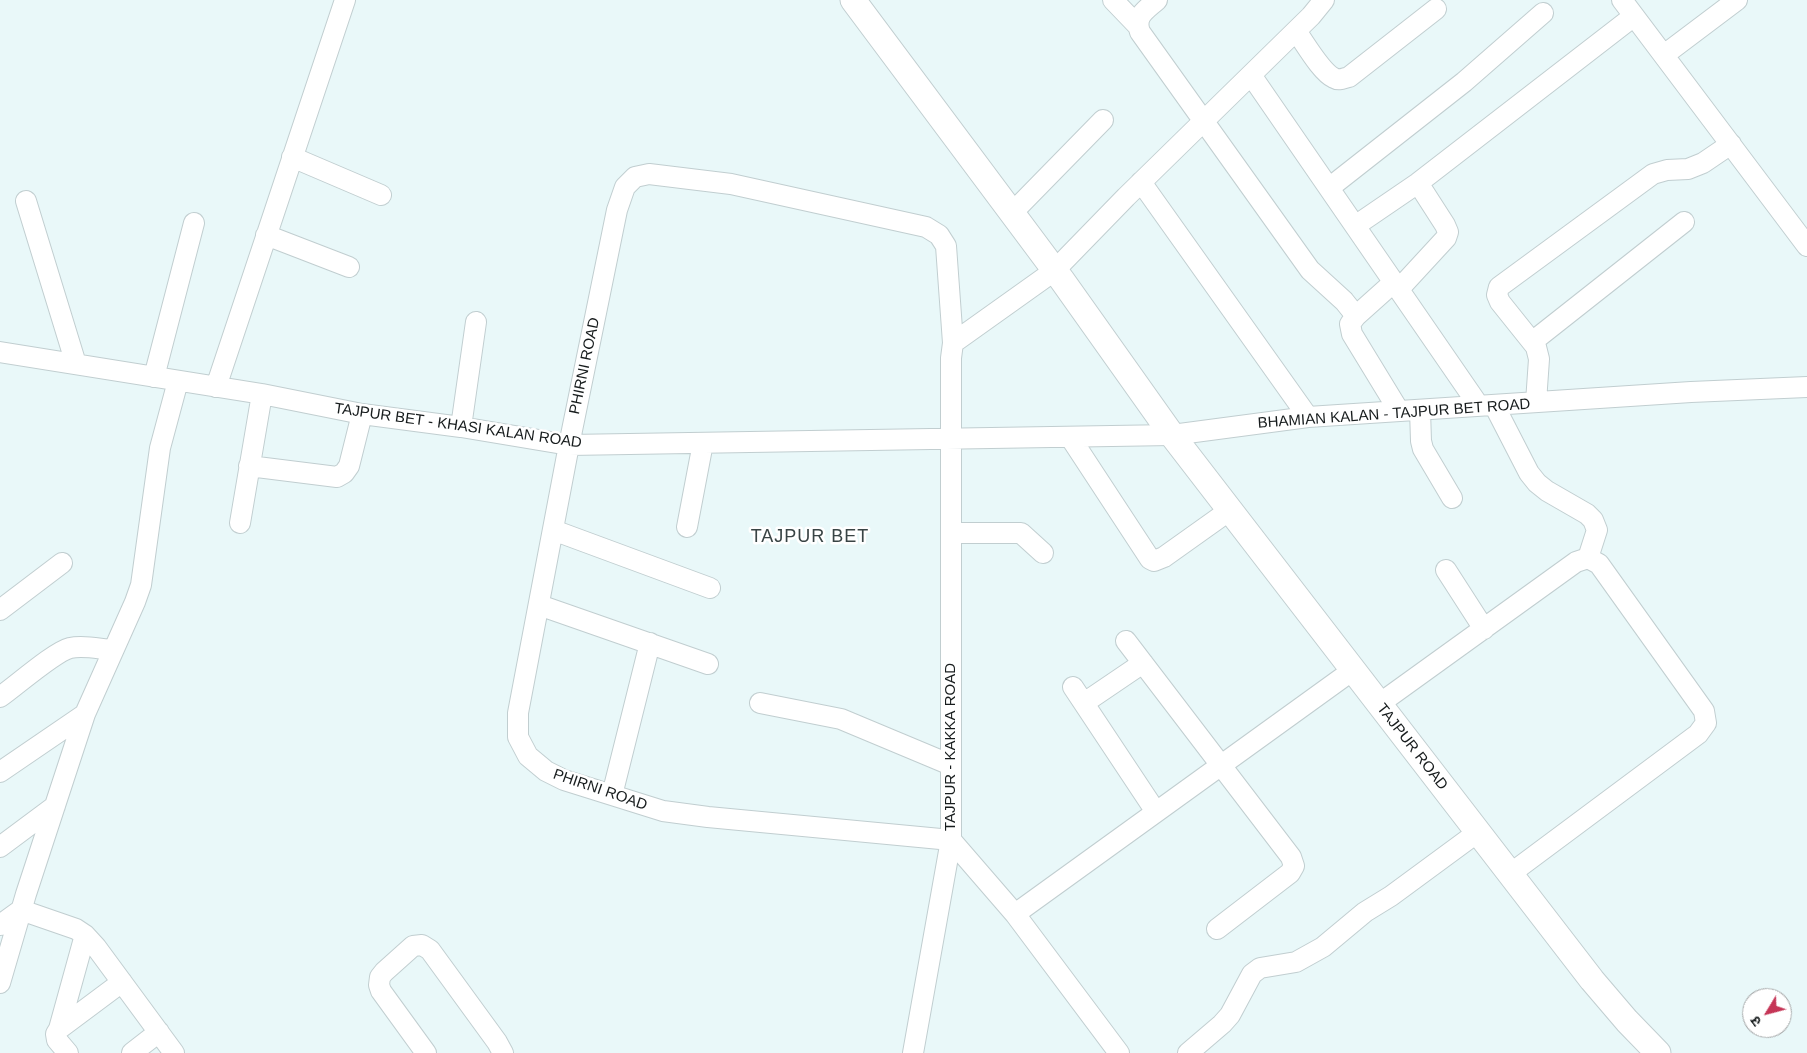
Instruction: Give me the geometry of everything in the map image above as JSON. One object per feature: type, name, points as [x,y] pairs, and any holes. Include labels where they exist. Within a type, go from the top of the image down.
[{"type":"main road","name":"TAJPUR ROAD","points":[[853,0],[1054,271],[1172,435],[1592,980],[1627,1021],[1658,1053]]},
{"type":"street","points":[[216,387],[345,0]]},
{"type":"street","points":[[1114,0],[1137,25],[1140,32],[1310,270],[1344,301],[1356,316]]},
{"type":"street","points":[[1137,25],[1140,16],[1157,0]]},
{"type":"street","points":[[953,343],[1054,271],[1296,31],[1324,0]]},
{"type":"street","points":[[1664,55],[1737,0]]},
{"type":"street","points":[[1355,226],[1418,183],[1627,5],[1807,246]]},
{"type":"street","points":[[1296,31],[1323,69],[1332,78],[1339,80],[1349,77],[1436,9]]},
{"type":"street","points":[[1329,188],[1464,82],[1543,13]]},
{"type":"street","points":[[1251,75],[1397,286],[1487,406],[1537,484],[1587,514],[1593,520],[1597,530],[1588,558]]},
{"type":"street","points":[[1011,214],[1103,120]]},
{"type":"street","points":[[1536,402],[1539,359],[1536,347],[1500,302],[1497,295],[1499,287],[1653,174],[1667,170],[1688,169],[1703,163],[1731,144]]},
{"type":"street","points":[[292,156],[381,195]]},
{"type":"street","name":"PHIRNI ROAD","points":[[951,439],[951,358],[953,343],[946,246],[939,235],[926,228],[731,184],[649,174],[635,177],[625,187],[617,210],[569,445],[518,713],[518,736],[528,756],[546,771],[564,780],[663,811],[951,840]]},
{"type":"street","points":[[1142,182],[1308,417]]},
{"type":"street","points":[[1399,411],[1352,334],[1350,324],[1356,316],[1397,286],[1446,238],[1448,232],[1445,225],[1418,183]]},
{"type":"street","points":[[26,201],[76,364]]},
{"type":"street","points":[[1532,342],[1684,222]]},
{"type":"street","points":[[154,377],[194,224]]},
{"type":"street","points":[[266,235],[349,267]]},
{"type":"street","points":[[461,427],[476,322]]},
{"type":"street","name":"TAJPUR BET - KHASI KALAN ROAD","points":[[0,352],[262,394],[362,414],[461,427],[569,445],[951,439]]},
{"type":"street","points":[[0,983],[21,910],[85,714],[141,585],[160,448],[178,381]]},
{"type":"street","name":"BHAMIAN KALAN - TAJPUR BET ROAD","points":[[951,439],[1172,435],[1308,417],[1807,387]]},
{"type":"street","points":[[240,523],[262,394]]},
{"type":"street","points":[[1420,410],[1423,449],[1452,498]]},
{"type":"street","points":[[250,466],[337,477],[344,473],[348,466],[362,414]]},
{"type":"street","points":[[1070,437],[1150,559],[1154,561],[1164,557],[1230,510]]},
{"type":"street","name":"TAJPUR - KAKKA ROAD","points":[[913,1053],[951,840],[951,439]]},
{"type":"street","points":[[687,527],[703,443]]},
{"type":"street","points":[[553,530],[710,588]]},
{"type":"street","points":[[951,532],[1020,533],[1043,553]]},
{"type":"street","points":[[1380,704],[1576,562],[1588,558],[1599,564],[1704,711],[1706,723],[1698,734],[1510,874]]},
{"type":"street","points":[[0,610],[62,563]]},
{"type":"street","points":[[1446,570],[1484,629]]},
{"type":"street","points":[[539,605],[708,664]]},
{"type":"street","points":[[1126,641],[1291,857],[1294,866],[1290,873],[1218,929]]},
{"type":"street","points":[[612,795],[650,644]]},
{"type":"street","points":[[0,697],[69,648],[82,646],[113,650]]},
{"type":"street","points":[[1143,663],[1078,695],[1156,812]]},
{"type":"street","points":[[1015,914],[1353,670]]},
{"type":"street","points":[[760,702],[841,720],[951,765]]},
{"type":"street","points":[[0,772],[85,714]]},
{"type":"street","points":[[0,847],[55,806]]},
{"type":"street","points":[[1188,1053],[1230,1015],[1252,974],[1260,968],[1296,962],[1323,947],[1365,912],[1391,896],[1478,832]]},
{"type":"street","points":[[951,840],[1015,914],[1119,1053]]},
{"type":"street","points":[[0,925],[21,910]]},
{"type":"street","points":[[21,910],[76,929],[85,935],[96,947],[174,1053]]},
{"type":"street","points":[[68,1053],[58,1040],[56,1034],[85,935]]},
{"type":"street","points":[[426,1053],[381,991],[379,985],[380,978],[384,972],[413,946],[422,945],[430,950],[503,1053]]},
{"type":"street","points":[[59,1029],[122,982]]},
{"type":"street","points":[[132,1053],[159,1032]]},
{"type":"district","name":"TAJPUR BET","points":[[810,537]]}]
